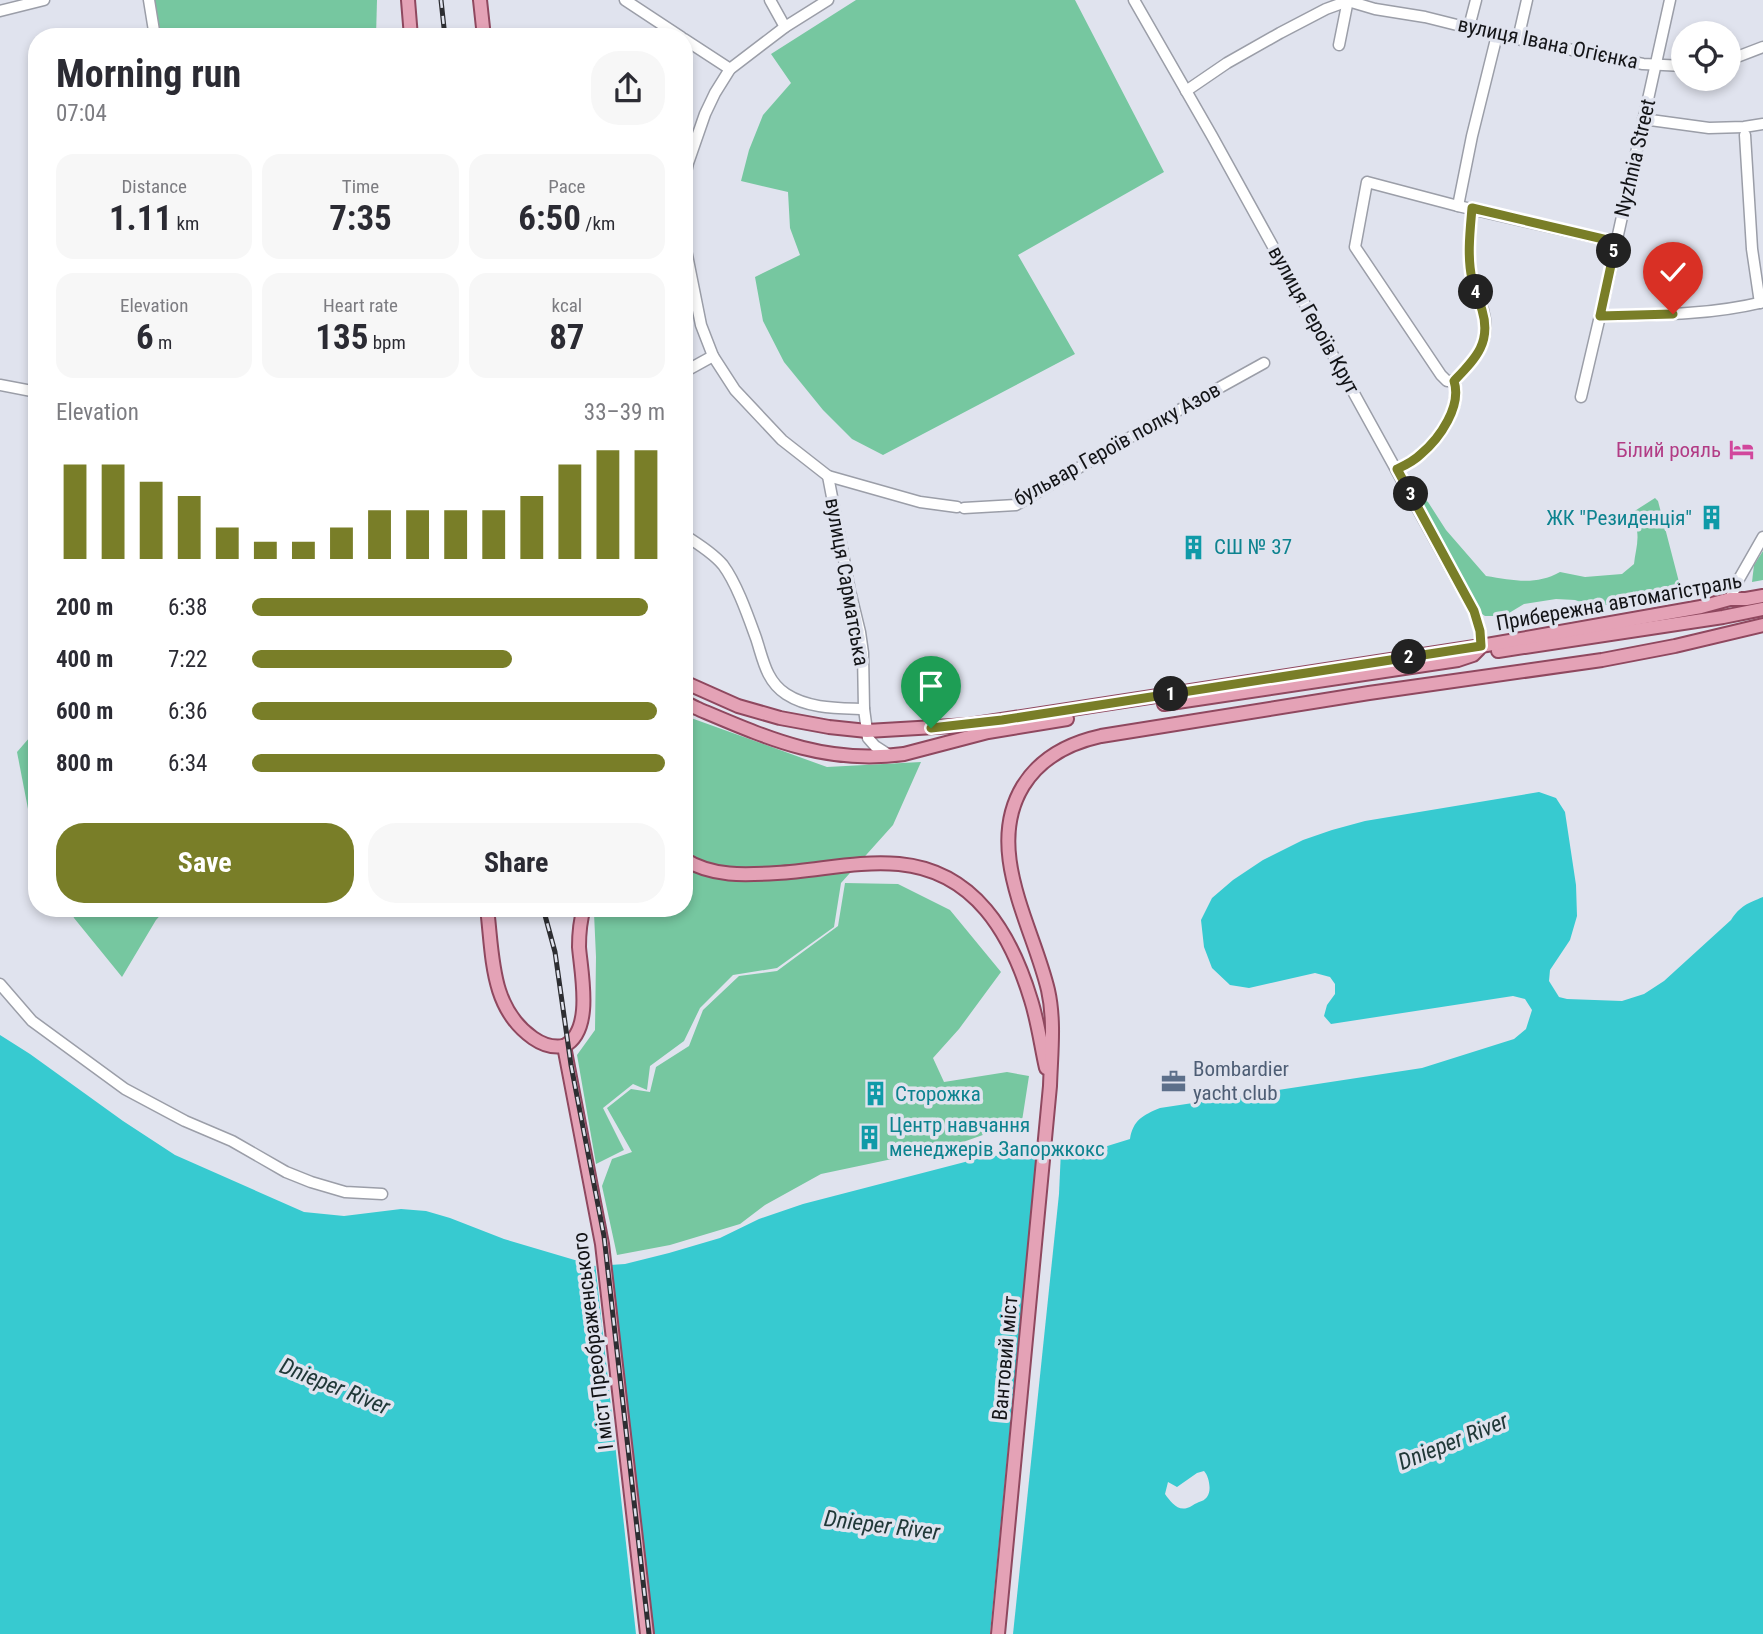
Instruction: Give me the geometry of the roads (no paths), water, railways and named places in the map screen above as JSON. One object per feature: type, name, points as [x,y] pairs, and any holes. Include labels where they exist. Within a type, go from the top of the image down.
[{"type":"main road","points":[[408,0],[410,28]]},
{"type":"main road","points":[[480,0],[483,28]]},
{"type":"main road","name":"Прибережна автомагістраль","points":[[693,688],[738,706],[780,718],[829,727],[867,731],[931,728],[991,722],[1481,646],[1701,607],[1730,599],[1763,596]]},
{"type":"main road","points":[[1723,617],[1730,599]]},
{"type":"main road","name":"Прибережна автомагістраль","points":[[1481,646],[1500,651],[1763,609]]},
{"type":"main road","points":[[1050,1086],[1052,1035],[1048,990],[1014,879],[1008,855],[1007,835],[1010,813],[1028,777],[1041,763],[1068,745],[1101,736],[1369,693],[1602,660],[1763,625]]},
{"type":"main road","name":"Прибережна автомагістраль","points":[[693,706],[778,742],[801,748],[844,755],[890,756],[988,733],[1107,712],[1458,660],[1474,655],[1481,646]]},
{"type":"main road","points":[[693,865],[712,872],[758,874],[899,864],[920,867],[962,886],[997,922],[1014,954],[1032,1001],[1050,1086]]},
{"type":"main road","points":[[488,917],[499,994],[507,1012],[514,1022],[538,1041],[565,1050],[575,1037],[583,1007],[579,940],[582,917]]},
{"type":"main road","name":"I міст Преображенського","points":[[565,1050],[602,1244],[647,1634]]},
{"type":"main road","name":"Вантовий міст","points":[[998,1634],[1050,1086]]},
{"type":"street","points":[[0,11],[44,0]]},
{"type":"street","points":[[149,0],[154,28]]},
{"type":"street","points":[[625,0],[668,28]]},
{"type":"street","points":[[770,0],[785,27]]},
{"type":"street","points":[[693,144],[715,93],[730,69],[785,27],[828,0]]},
{"type":"street","name":"вулиця Героїв Крут","points":[[1134,0],[1474,611],[1481,646]]},
{"type":"street","points":[[1469,27],[1476,0]]},
{"type":"street","points":[[1518,39],[1527,0]]},
{"type":"street","name":"Nyzhnia Street","points":[[1581,397],[1670,0]]},
{"type":"street","points":[[1186,90],[1280,33],[1326,9],[1348,1]]},
{"type":"street","points":[[1339,45],[1348,1]]},
{"type":"street","name":"вулиця Івана Огієнка","points":[[1348,1],[1375,9],[1643,64],[1671,66]]},
{"type":"street","points":[[1458,206],[1497,34]]},
{"type":"street","points":[[693,45],[730,69]]},
{"type":"street","points":[[1741,55],[1763,47]]},
{"type":"street","points":[[1643,119],[1709,128],[1763,124]]},
{"type":"street","points":[[1600,316],[1711,311],[1762,302],[1751,246],[1745,135]]},
{"type":"street","points":[[1472,208],[1471,278],[1484,316],[1485,339],[1480,352],[1454,381],[1447,381],[1355,247],[1367,182],[1616,242]]},
{"type":"street","name":"бульвар Героїв полку Азов","points":[[693,290],[701,325],[713,356],[726,378],[782,440],[828,476],[920,502],[961,508],[1016,505],[1264,362]]},
{"type":"street","points":[[693,367],[713,356]]},
{"type":"street","points":[[1397,469],[1422,454],[1442,430],[1453,407],[1456,394],[1454,381]]},
{"type":"street","points":[[0,385],[28,390]]},
{"type":"street","name":"вулиця Сарматська","points":[[828,476],[860,632],[867,731]]},
{"type":"street","points":[[1730,599],[1763,537]]},
{"type":"street","points":[[693,542],[722,563],[733,581],[771,681],[785,694],[815,706],[864,709]]},
{"type":"street","points":[[867,731],[870,741],[890,756]]},
{"type":"street","points":[[0,984],[32,1021],[125,1089],[185,1121],[232,1141],[286,1172],[345,1192],[382,1194]]},
{"type":"water","name":"Dnieper River","points":[[1539,792],[1556,798],[1565,812],[1576,885],[1577,916],[1570,940],[1550,970],[1549,981],[1559,997],[1567,999],[1622,1001],[1644,994],[1664,981],[1741,908],[1763,897],[1763,1634],[0,1634],[0,1035],[175,1155],[304,1212],[344,1216],[401,1209],[426,1211],[504,1239],[595,1266],[625,1264],[720,1238],[759,1219],[803,1204],[988,1156],[1088,1152],[1130,1139],[1140,1119],[1160,1108],[1422,1068],[1514,1039],[1526,1029],[1532,1010],[1525,999],[1513,996],[1331,1024],[1324,1016],[1327,1005],[1335,994],[1335,984],[1330,977],[1315,973],[1249,988],[1230,985],[1212,968],[1204,947],[1201,920],[1212,898],[1263,860],[1303,840],[1365,821]],"holes":[[[1197,1473],[1206,1473],[1209,1491],[1202,1501],[1183,1509],[1174,1505],[1165,1494],[1168,1482],[1177,1487]]]},
{"type":"railway","points":[[441,0],[444,28]]},
{"type":"railway","points":[[545,917],[555,952],[571,1065],[604,1236],[649,1634]]},
{"type":"place","name":"Білий рояль","points":[[1741,450]]},
{"type":"place","name":"ЖК \"Резиденція\"","points":[[1712,518]]},
{"type":"place","name":"СШ № 37","points":[[1194,547]]},
{"type":"place","name":"Bombardier yacht club","points":[[1173,1081]]},
{"type":"place","name":"Сторожка","points":[[875,1094]]},
{"type":"place","name":"Центр навчання менеджерів Запоржкокс","points":[[869,1137]]}]
